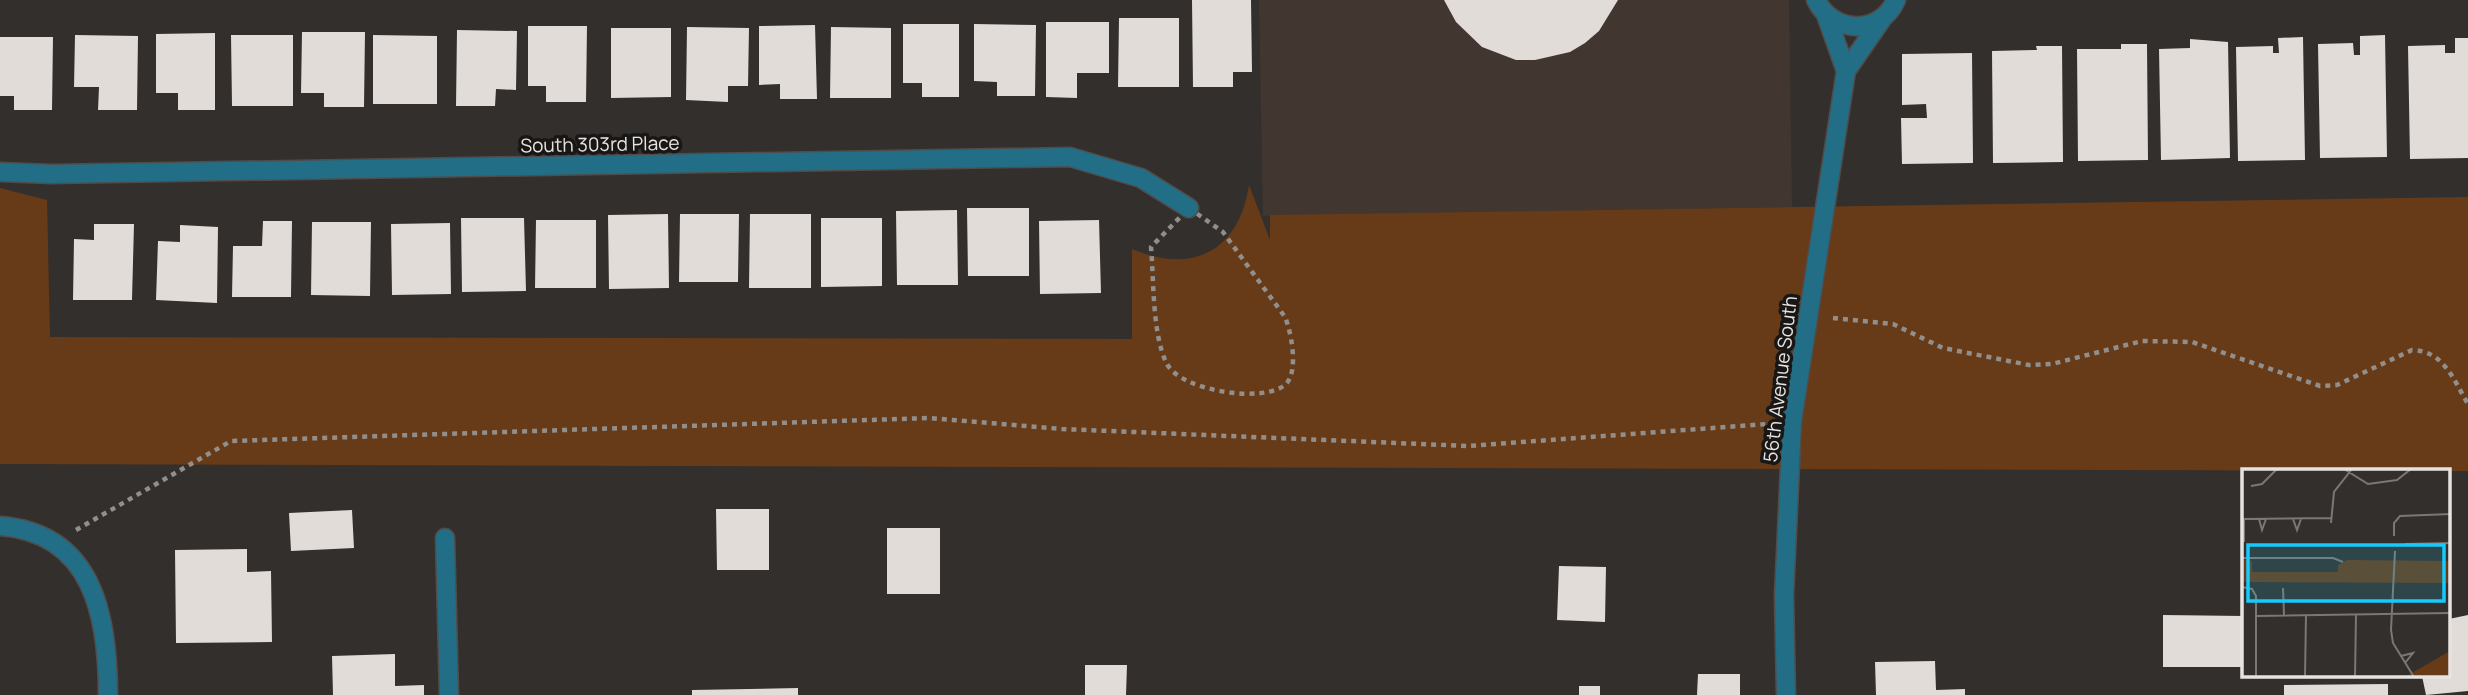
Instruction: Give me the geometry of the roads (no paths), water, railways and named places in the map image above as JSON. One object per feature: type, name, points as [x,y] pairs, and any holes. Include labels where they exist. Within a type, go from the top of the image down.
[{"type":"street","name":"56th Avenue South","points":[[1786,695],[1784,596],[1792,422],[1846,71],[1882,19],[1900,1]]},
{"type":"street","name":"56th Avenue South","points":[[1821,8],[1838,24],[1853,27],[1882,19]]},
{"type":"street","name":"56th Avenue South","points":[[1821,8],[1846,71]]},
{"type":"street","name":"South 303rd Place","points":[[0,172],[80,174],[1070,157],[1141,178],[1189,208]]},
{"type":"street","points":[[0,526],[54,542],[72,556],[92,587],[104,633],[108,695]]},
{"type":"street","points":[[444,538],[449,695]]}]
